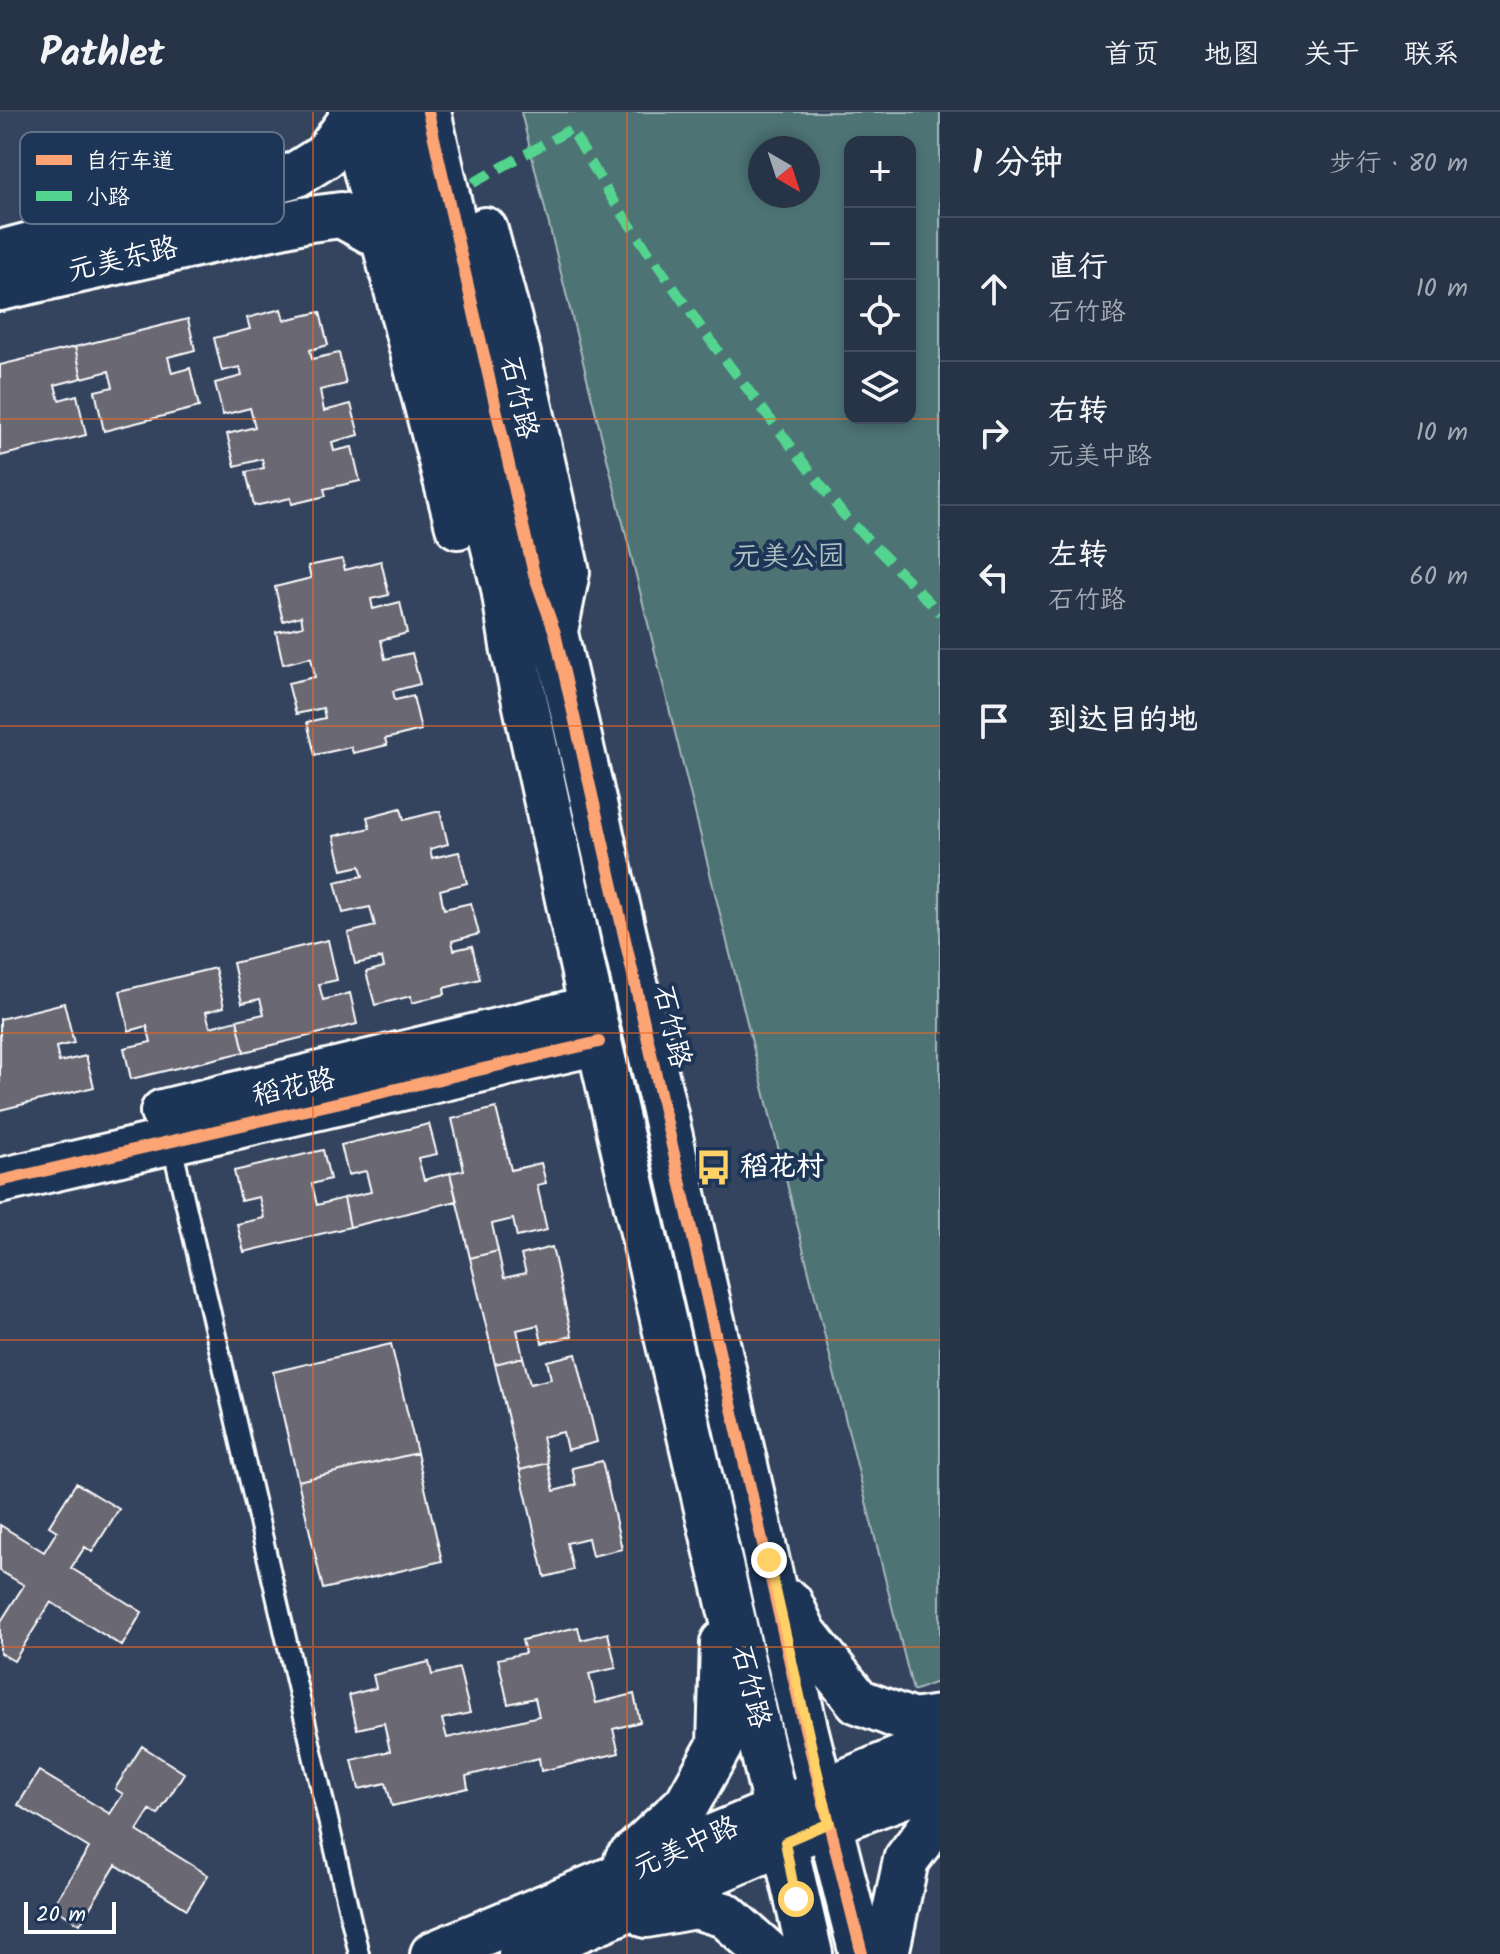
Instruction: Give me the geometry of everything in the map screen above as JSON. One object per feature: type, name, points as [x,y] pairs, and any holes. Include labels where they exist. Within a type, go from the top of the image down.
[{"type":"street","name":"石竹路","points":[[428,112],[534,574],[555,633],[825,1807],[862,1954]]},
{"type":"street","points":[[456,112],[518,354],[567,572],[555,633]]},
{"type":"street","name":"石竹路","points":[[363,114],[504,588],[513,646],[596,1025],[810,1954]]},
{"type":"street","points":[[363,114],[383,238],[475,593],[513,646]]},
{"type":"street","name":"元美东路","points":[[284,178],[295,175],[325,156],[363,114]]},
{"type":"street","name":"元美东路","points":[[0,288],[303,220],[341,215],[383,238]]},
{"type":"street","name":"元美东路","points":[[0,253],[110,224]]},
{"type":"street","name":"稻花路","points":[[0,1181],[171,1141],[596,1025]]},
{"type":"street","name":"稻花路","points":[[0,1152],[596,1025]]},
{"type":"street","points":[[769,1560],[804,1633],[858,1701],[913,1722],[940,1718]]},
{"type":"street","points":[[593,1908],[644,1846],[687,1804],[720,1745],[723,1577]]},
{"type":"street","name":"元美中路","points":[[433,1954],[593,1908],[825,1807],[940,1742]]},
{"type":"street","name":"元美中路","points":[[825,1807],[940,1782]]},
{"type":"street","points":[[886,1954],[906,1860],[940,1815]]},
{"type":"street","points":[[593,1908],[695,1906],[725,1915],[769,1954]]},
{"type":"street","name":"元美中路","points":[[521,1954],[593,1908]]},
{"type":"lane","points":[[171,1141],[359,1954]]},
{"type":"green space","name":"元美公园","points":[[521,112],[940,112],[940,1681],[913,1691]]},
{"type":"building","points":[[281,309],[284,320],[320,312],[328,345],[310,350],[312,359],[339,353],[346,384],[320,390],[324,411],[351,404],[359,435],[332,442],[334,451],[352,447],[360,481],[324,489],[326,496],[292,504],[291,498],[254,506],[246,472],[264,468],[262,459],[235,466],[227,434],[255,427],[250,408],[223,415],[215,383],[242,376],[240,367],[222,371],[214,338],[250,329],[247,318]]},
{"type":"building","points":[[188,319],[195,350],[168,357],[172,373],[190,368],[199,407],[104,431],[95,391],[113,387],[109,371],[82,378],[75,347]]},
{"type":"building","points":[[75,347],[82,378],[55,385],[59,400],[77,395],[86,435],[0,456],[0,365]]},
{"type":"building","points":[[342,559],[345,570],[381,561],[389,595],[371,599],[373,609],[400,602],[407,633],[381,640],[385,659],[412,653],[420,684],[393,691],[395,700],[413,696],[421,730],[385,739],[387,745],[353,753],[351,747],[315,755],[307,722],[325,718],[323,708],[296,714],[288,683],[315,677],[311,657],[283,664],[276,632],[303,626],[301,616],[283,621],[275,587],[311,578],[308,566]]},
{"type":"building","points":[[401,808],[404,820],[440,811],[448,844],[430,849],[432,858],[459,852],[467,883],[440,890],[444,909],[471,903],[479,934],[452,941],[454,950],[472,946],[480,979],[444,988],[445,994],[412,1003],[411,996],[375,1005],[366,972],[384,967],[382,958],[355,964],[348,933],[375,926],[370,907],[343,913],[335,882],[363,876],[360,866],[342,870],[334,836],[370,828],[367,817]]},
{"type":"building","points":[[328,940],[337,980],[319,984],[323,1000],[350,993],[357,1024],[244,1052],[237,1020],[264,1014],[260,999],[242,1003],[233,963]]},
{"type":"building","points":[[215,968],[224,1007],[206,1012],[210,1027],[237,1020],[244,1052],[131,1079],[124,1048],[151,1042],[147,1026],[129,1031],[120,991]]},
{"type":"building","points":[[64,1003],[74,1043],[56,1047],[59,1062],[86,1056],[94,1087],[0,1110],[0,1019]]},
{"type":"building","points":[[496,1108],[511,1170],[541,1163],[546,1183],[537,1185],[547,1230],[517,1237],[513,1219],[492,1224],[498,1251],[470,1258],[450,1173],[464,1170],[452,1119]]},
{"type":"building","points":[[429,1124],[437,1154],[418,1158],[424,1180],[450,1173],[457,1201],[350,1227],[344,1198],[371,1192],[366,1171],[348,1175],[341,1145]]},
{"type":"building","points":[[323,1150],[330,1179],[312,1184],[317,1205],[344,1198],[350,1227],[244,1252],[237,1224],[264,1218],[259,1197],[241,1201],[234,1171]]},
{"type":"building","points":[[552,1247],[572,1336],[542,1343],[538,1325],[517,1330],[523,1357],[495,1364],[470,1258],[498,1251],[504,1278],[526,1273],[521,1255]]},
{"type":"building","points":[[391,1344],[417,1453],[298,1481],[273,1372]]},
{"type":"building","points":[[576,1354],[597,1442],[567,1450],[563,1432],[542,1437],[548,1463],[520,1470],[495,1364],[523,1357],[530,1384],[551,1379],[547,1361]]},
{"type":"building","points":[[417,1453],[442,1561],[323,1589],[298,1481]]},
{"type":"building","points":[[602,1461],[622,1549],[592,1556],[588,1538],[567,1543],[573,1570],[545,1577],[520,1470],[548,1463],[554,1491],[576,1485],[572,1468]]},
{"type":"building","points":[[76,1483],[119,1509],[92,1552],[85,1547],[71,1568],[142,1612],[122,1646],[51,1602],[14,1661],[0,1653],[0,1623],[24,1585],[0,1571],[0,1525],[44,1552],[57,1531],[49,1526]]},
{"type":"building","points":[[578,1627],[581,1640],[608,1633],[616,1668],[589,1674],[596,1703],[634,1694],[640,1722],[613,1729],[619,1753],[541,1771],[539,1758],[466,1776],[468,1788],[392,1806],[386,1783],[359,1789],[352,1760],[390,1751],[384,1723],[357,1729],[349,1695],[376,1688],[373,1675],[429,1662],[432,1675],[459,1668],[470,1713],[442,1719],[447,1738],[539,1716],[535,1698],[508,1704],[498,1659],[525,1653],[522,1640]]},
{"type":"building","points":[[142,1746],[184,1773],[158,1815],[150,1810],[137,1831],[208,1875],[187,1909],[116,1865],[80,1924],[52,1907],[89,1848],[18,1805],[39,1771],[110,1814],[123,1794],[115,1789]]},
{"type":"marked path","points":[[473,183],[571,129],[612,199],[707,336],[842,513],[940,613]]},
{"type":"cycle path","points":[[428,112],[534,574],[555,633],[805,1728],[862,1954]]},
{"type":"cycle path","points":[[0,1181],[599,1042]]},
{"type":"place","name":"稻花村","points":[[714,1167]]},
{"type":"route","points":[[769,1560],[829,1823],[785,1842],[796,1899]]}]
